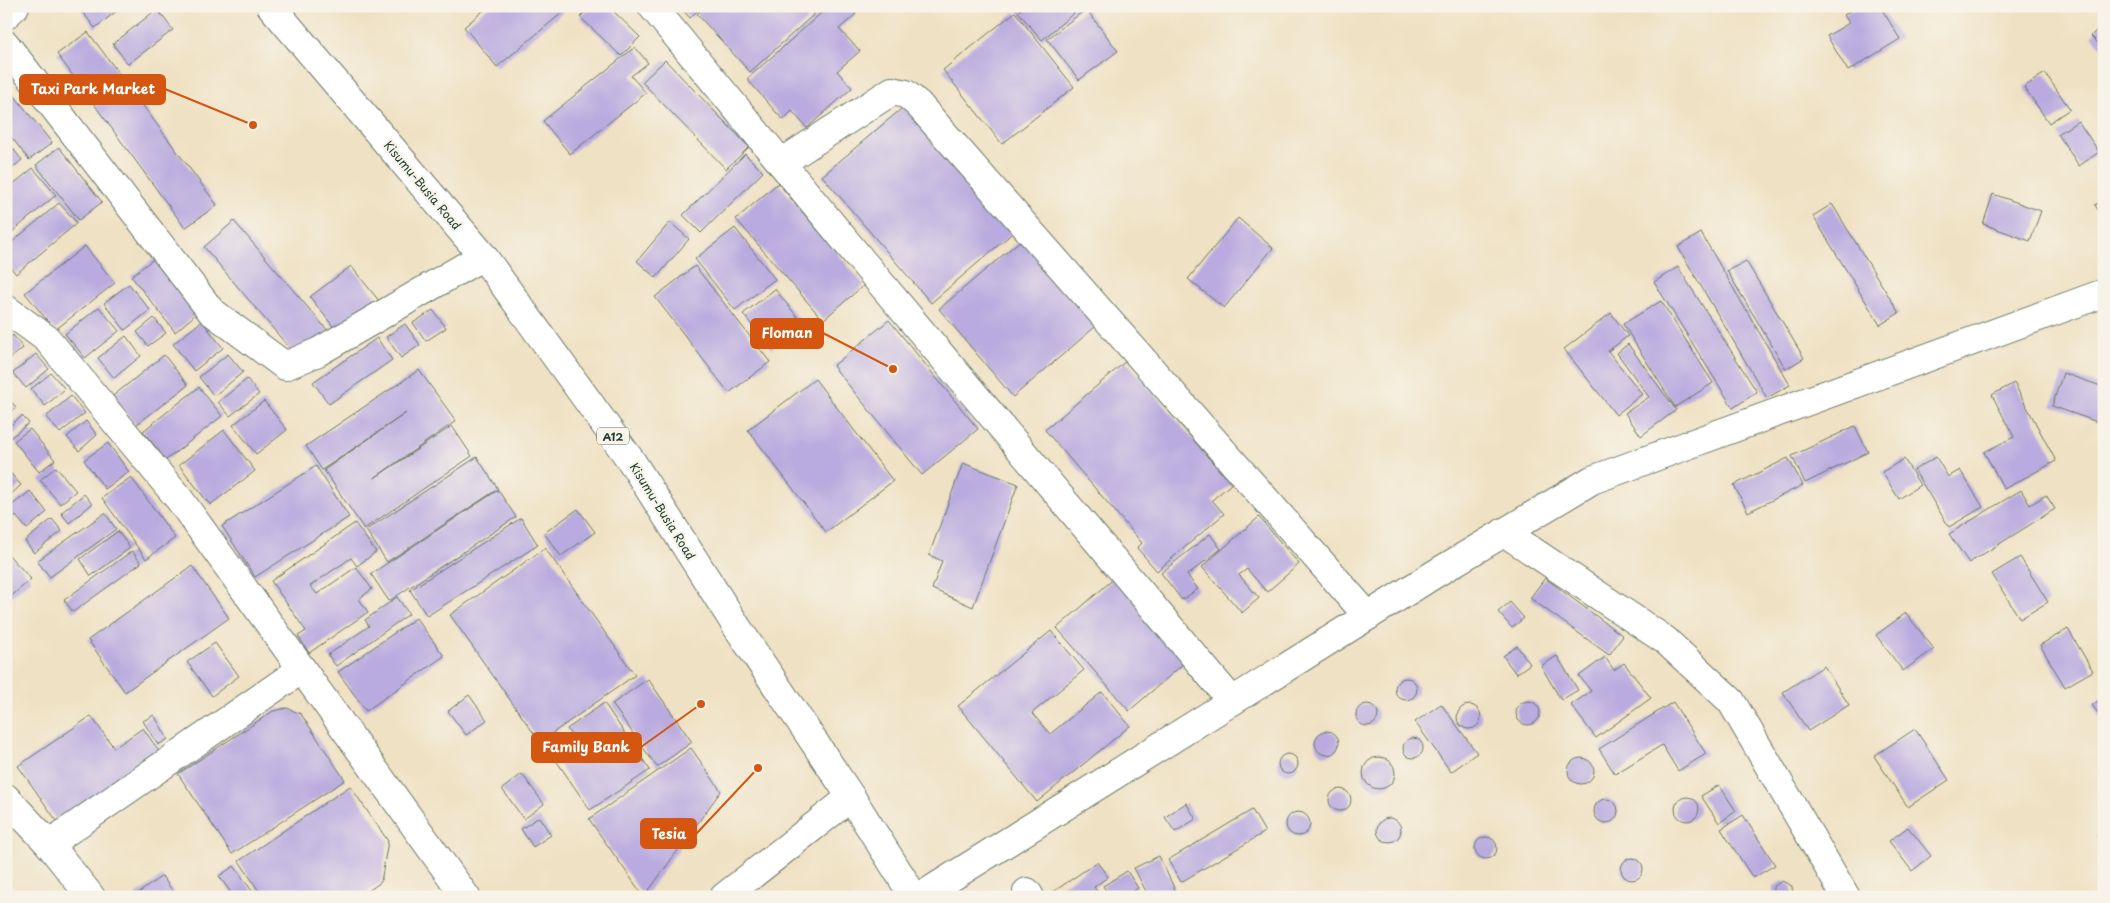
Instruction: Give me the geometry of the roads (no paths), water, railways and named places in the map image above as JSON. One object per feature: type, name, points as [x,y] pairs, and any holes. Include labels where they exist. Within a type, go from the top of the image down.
[{"type":"main road","points":[[6,15],[15,6]]},
{"type":"main road","name":"Kisumu-Busia Road","points":[[271,6],[483,256],[632,462],[736,627],[851,797],[914,897]]},
{"type":"main road","points":[[652,6],[781,163],[1232,701]]},
{"type":"main road","points":[[6,45],[211,311],[285,366],[318,352],[483,256]]},
{"type":"main road","points":[[781,163],[892,91],[906,94],[1368,616]]},
{"type":"main road","points":[[920,897],[1368,616],[1592,480],[2104,293]]},
{"type":"main road","points":[[6,309],[47,339],[168,485],[466,897]]},
{"type":"main road","points":[[1504,532],[1665,640],[1731,701],[1846,897]]},
{"type":"main road","points":[[49,844],[302,669]]},
{"type":"main road","points":[[724,897],[851,797]]},
{"type":"main road","points":[[6,798],[49,844],[92,897]]},
{"type":"place","name":"Taxi Park Market","points":[[253,125]]},
{"type":"place","name":"Floman","points":[[893,369]]},
{"type":"place","name":"Family Bank","points":[[701,704]]},
{"type":"place","name":"Tesia","points":[[758,768]]}]
